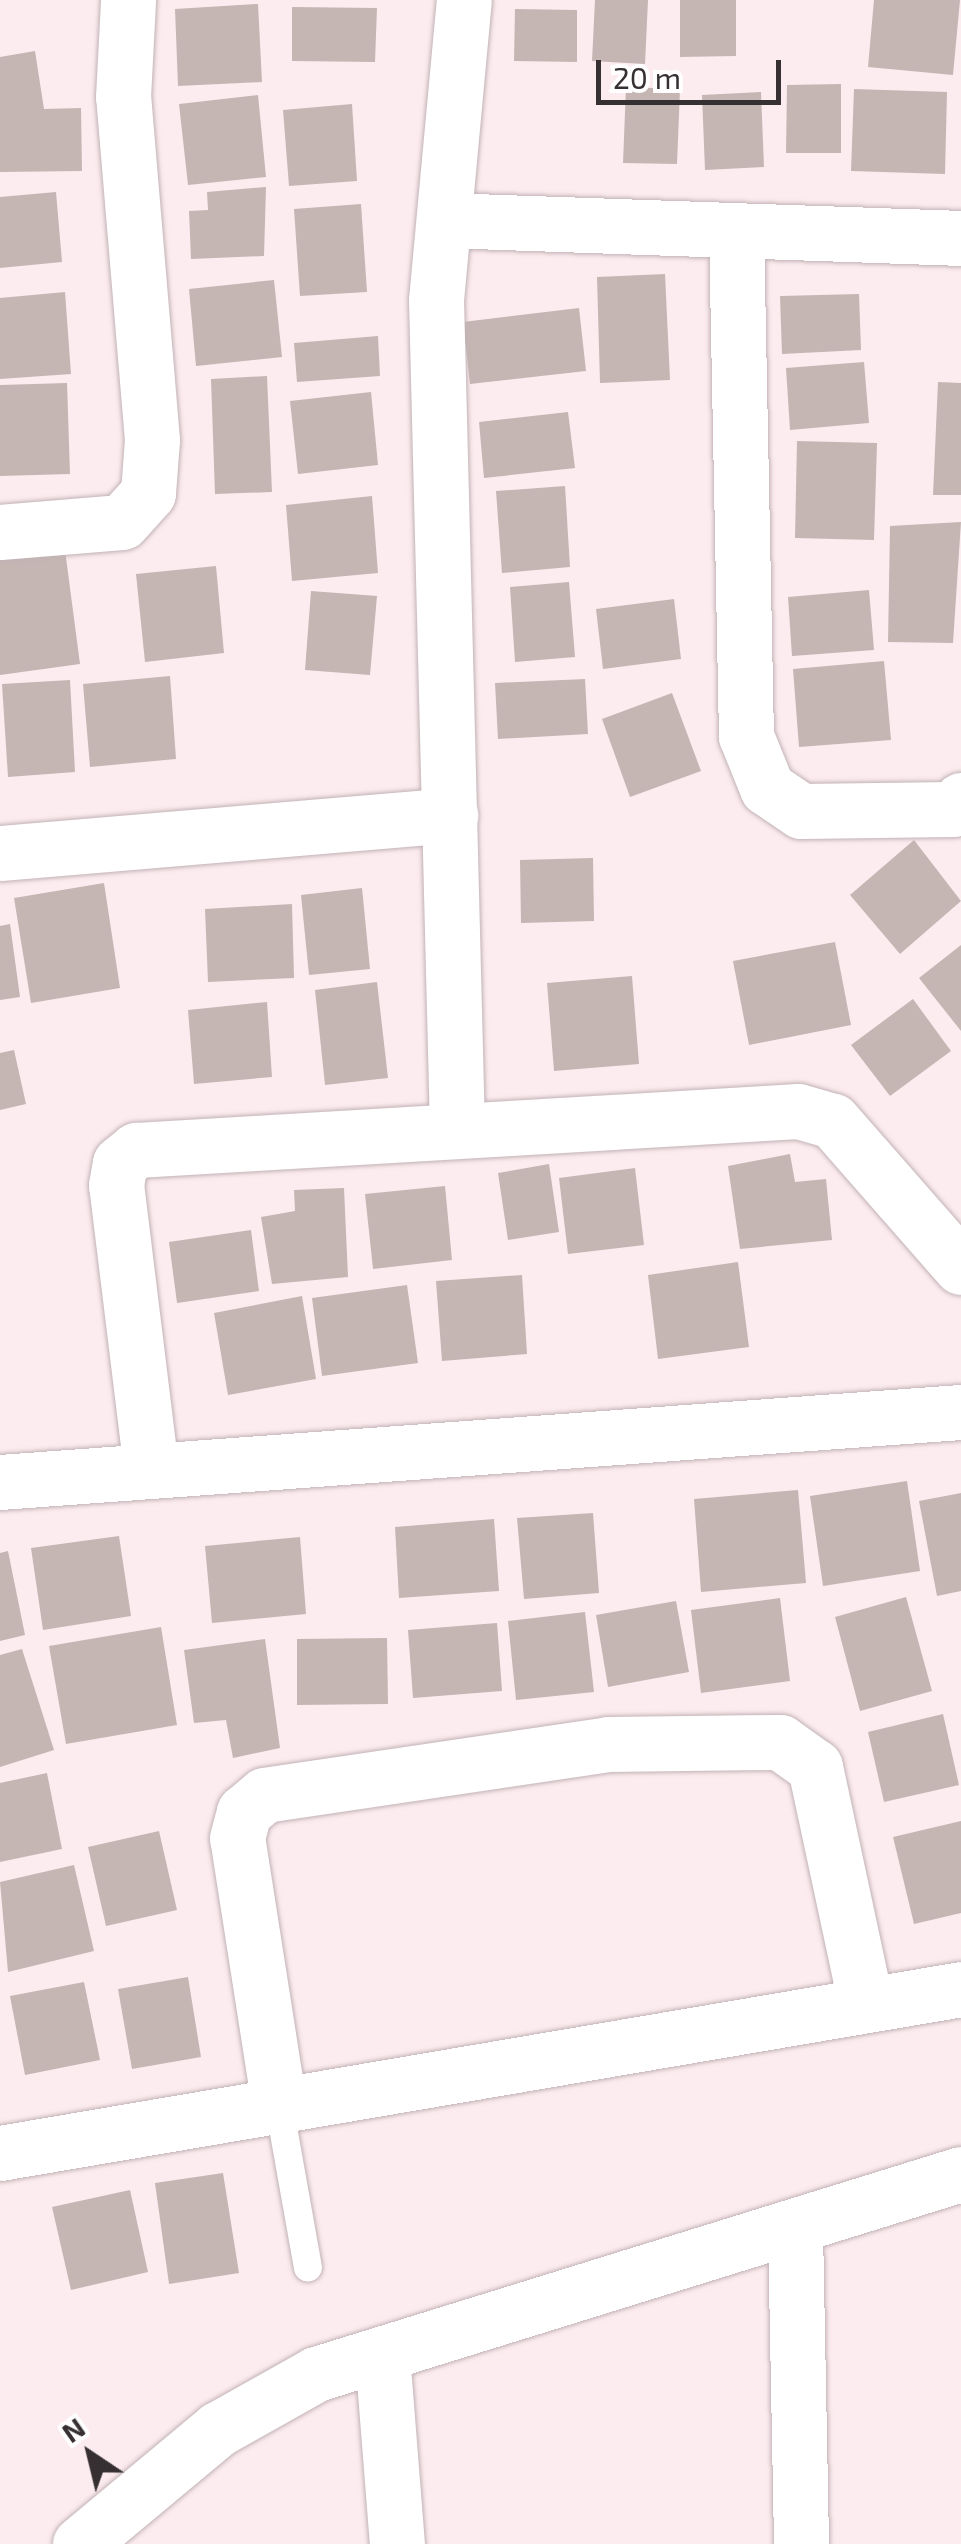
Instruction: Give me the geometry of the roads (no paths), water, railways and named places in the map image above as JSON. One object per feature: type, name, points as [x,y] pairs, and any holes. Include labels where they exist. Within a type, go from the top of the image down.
[{"type":"street","points":[[0,532],[122,522],[148,493],[152,440],[123,96],[128,0]]},
{"type":"street","points":[[457,1128],[436,300],[464,0]]},
{"type":"street","points":[[444,220],[961,238]]},
{"type":"street","points":[[736,230],[746,736],[768,788],[801,811],[958,809]]},
{"type":"street","points":[[0,853],[450,815]]},
{"type":"street","points":[[151,1470],[120,1162],[136,1150],[798,1110],[833,1121],[961,1268]]},
{"type":"street","points":[[0,1482],[961,1412]]},
{"type":"street","points":[[279,2105],[237,1838],[244,1812],[264,1795],[608,1744],[780,1742],[815,1768],[866,2005]]},
{"type":"street","points":[[0,2153],[961,1989]]},
{"type":"street","points":[[80,2544],[218,2429],[316,2374],[795,2230],[961,2174]]},
{"type":"street","points":[[795,2230],[801,2544]]},
{"type":"street","points":[[382,2354],[397,2544]]},
{"type":"lane","points":[[279,2105],[308,2267]]}]
